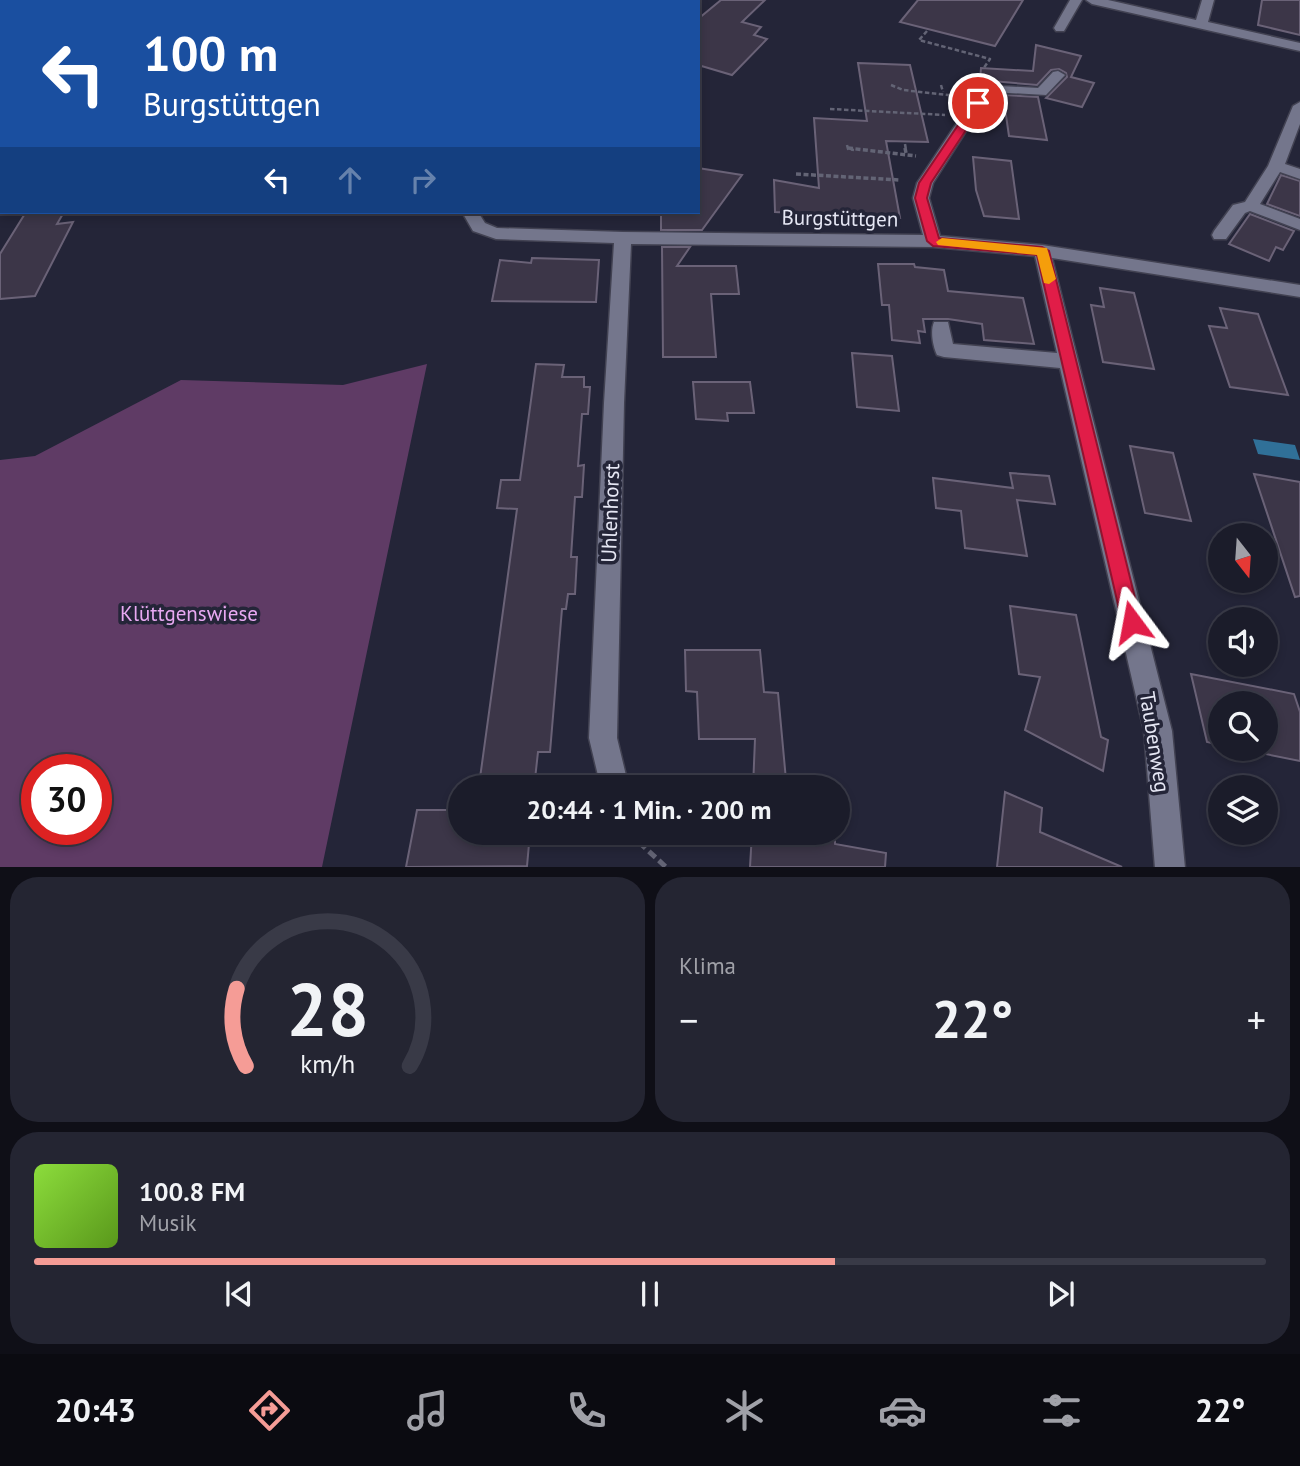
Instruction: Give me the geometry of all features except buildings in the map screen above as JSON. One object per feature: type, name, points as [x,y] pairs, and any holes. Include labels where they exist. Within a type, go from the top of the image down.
[{"type":"street","points":[[1060,28],[1076,0]]},
{"type":"street","points":[[1092,0],[1300,47]]},
{"type":"street","points":[[1201,25],[1208,0]]},
{"type":"street","points":[[933,241],[921,198],[925,183],[987,88],[1041,92],[1058,75]]},
{"type":"street","points":[[1251,206],[1296,131],[1300,106]]},
{"type":"street","points":[[1276,166],[1300,174]]},
{"type":"street","points":[[1220,235],[1240,209],[1251,206],[1300,225]]},
{"type":"street","name":"Burgstüttgen","points":[[471,214],[479,227],[496,233],[623,238],[933,241],[1042,251],[1300,291]]},
{"type":"street","name":"Uhlenhorst","points":[[612,775],[603,738],[614,403],[623,238]]},
{"type":"street","name":"Taubenweg","points":[[1042,251],[1158,731],[1170,867]]},
{"type":"street","points":[[941,327],[944,350],[1069,361]]},
{"type":"path","points":[[927,31],[919,40],[990,59],[976,81],[987,88]]},
{"type":"path","points":[[977,55],[982,47]]},
{"type":"path","points":[[891,85],[899,90],[943,92],[978,103]]},
{"type":"path","points":[[941,85],[943,92]]},
{"type":"path","points":[[830,108],[954,115],[969,119]]},
{"type":"path","points":[[905,144],[906,153]]},
{"type":"path","points":[[847,145],[848,149],[906,153],[938,162]]},
{"type":"path","points":[[796,174],[925,183]]},
{"type":"path","points":[[816,175],[817,183]]},
{"type":"path","points":[[642,845],[667,867]]},
{"type":"green space","name":"Klüttgenswiese","points":[[427,364],[322,867],[0,867],[0,460],[35,456],[181,380],[343,385]]},
{"type":"water","points":[[1253,439],[1295,445],[1300,460],[1258,454]]},
{"type":"slow traffic","points":[[942,242],[1042,251],[1049,279]]},
{"type":"route","points":[[978,103],[925,183],[921,198],[933,241],[1042,251],[1132,622]]}]
